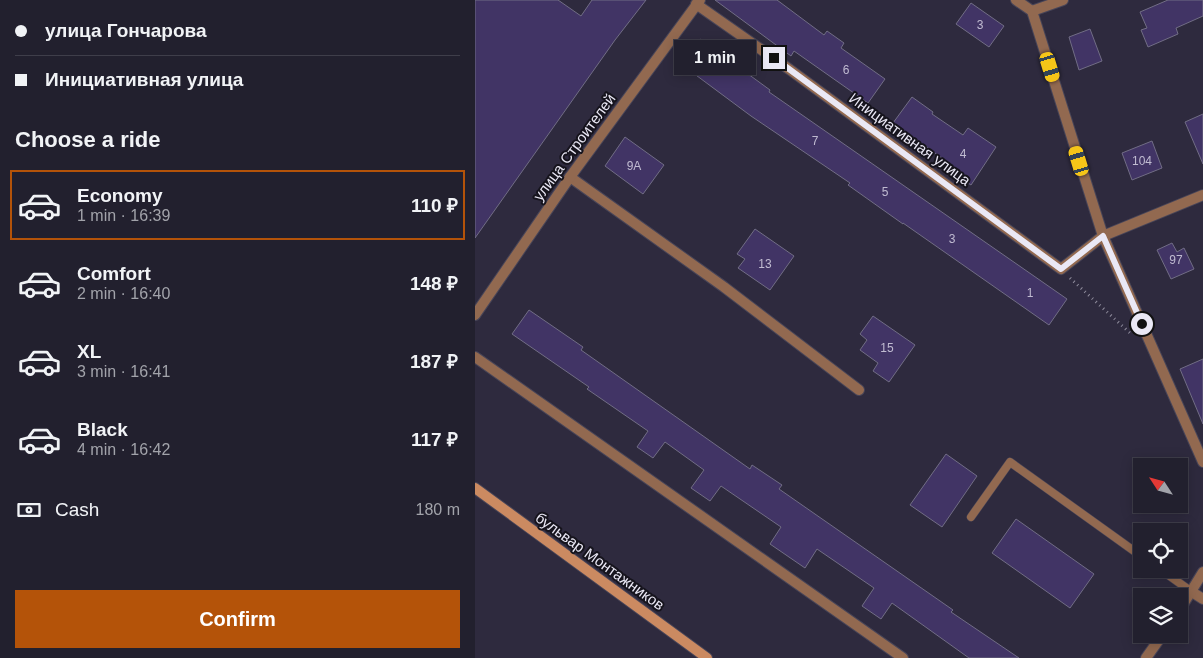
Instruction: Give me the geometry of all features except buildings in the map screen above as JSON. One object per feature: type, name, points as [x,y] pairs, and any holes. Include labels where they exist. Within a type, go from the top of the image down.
[{"type":"street","points":[[1016,0],[1032,11],[1103,236],[1199,445],[1203,462]]},
{"type":"street","points":[[1032,11],[1063,0]]},
{"type":"street","name":"улица Строителей","points":[[475,315],[570,177],[698,2]]},
{"type":"street","name":"Инициативная улица","points":[[698,2],[1061,269]]},
{"type":"street","points":[[570,177],[724,287],[859,390]]},
{"type":"street","points":[[1061,269],[1103,236],[1203,195]]},
{"type":"street","points":[[475,357],[903,658]]},
{"type":"street","name":"бульвар Монтажников","points":[[475,488],[700,656]]},
{"type":"street","points":[[1188,598],[1203,572]]},
{"type":"street","points":[[1192,592],[1203,599]]},
{"type":"street","points":[[1146,658],[1157,643]]},
{"type":"lane","points":[[971,517],[1010,462],[1133,550]]},
{"type":"lane","points":[[1173,578],[1192,592]]},
{"type":"path","points":[[1061,269],[1137,339]]},
{"type":"route","points":[[774,58],[1061,269],[1103,236],[1142,324]]}]
